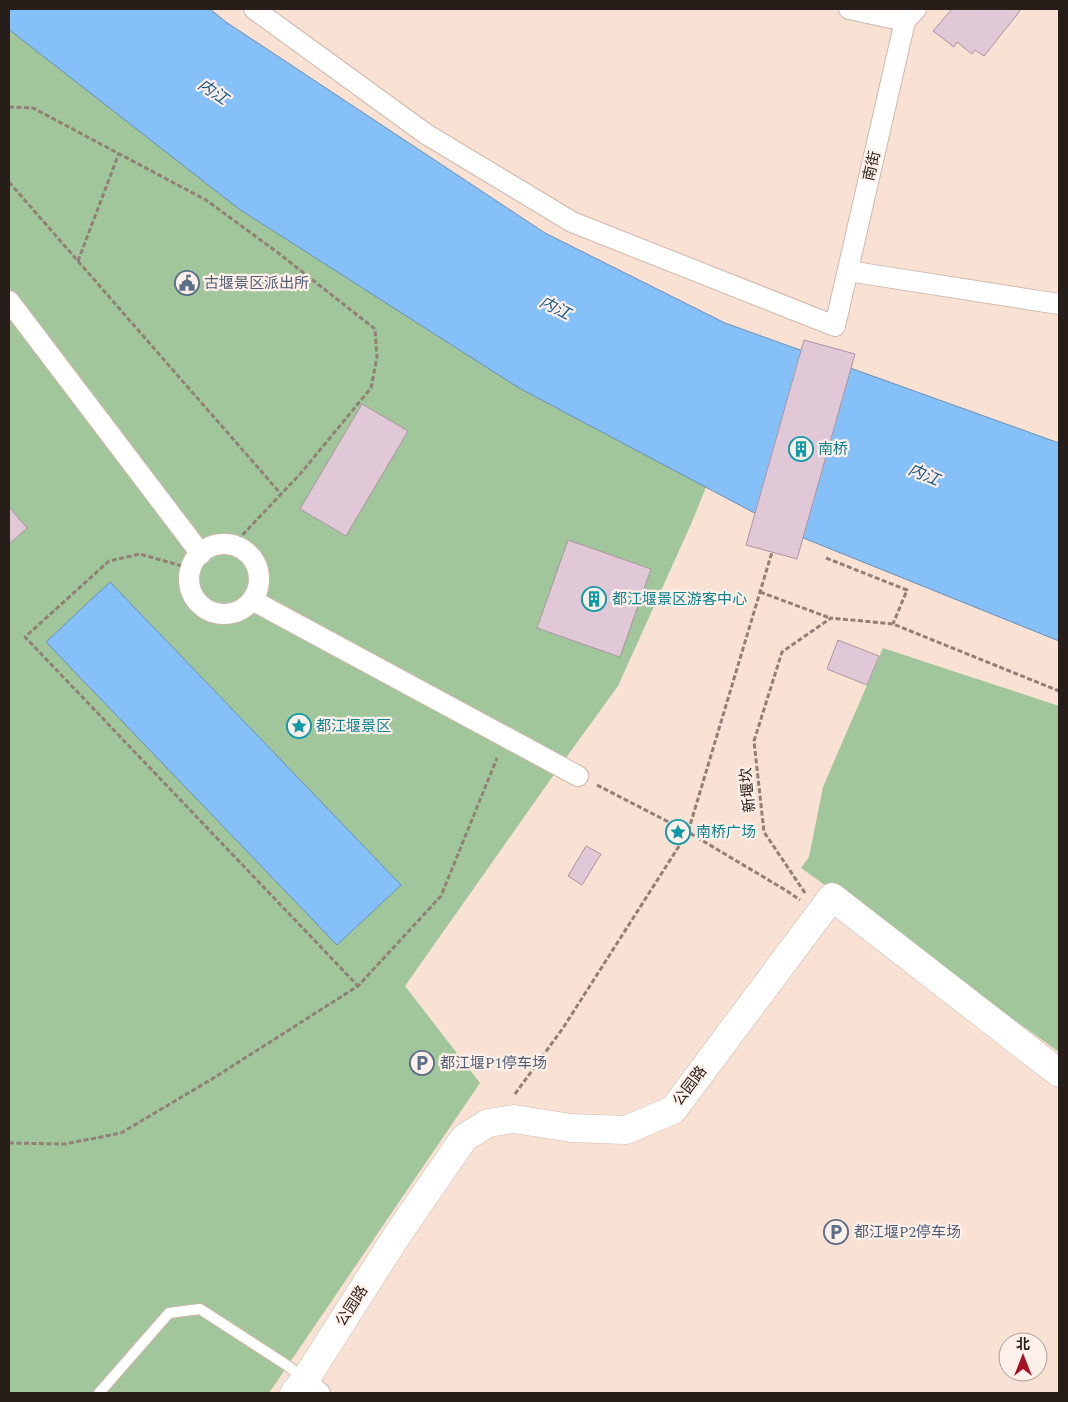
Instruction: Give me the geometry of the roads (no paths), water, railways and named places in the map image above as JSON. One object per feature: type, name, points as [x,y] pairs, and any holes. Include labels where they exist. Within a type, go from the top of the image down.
[{"type":"street","name":"南街","points":[[254,9],[426,134],[572,222],[835,326],[911,15]]},
{"type":"street","points":[[849,9],[911,15]]},
{"type":"street","points":[[848,271],[1059,304]]},
{"type":"street","points":[[9,301],[196,561]]},
{"type":"street","points":[[221,545],[243,550],[257,567],[259,578],[257,590],[252,600],[244,608],[234,613],[222,614],[211,612],[201,606],[189,585],[189,574],[196,561],[210,547],[221,545]]},
{"type":"street","points":[[252,600],[578,776]]},
{"type":"street","name":"公园路","points":[[306,1389],[396,1237],[464,1138],[488,1123],[514,1119],[571,1128],[626,1130],[673,1110],[832,897],[1059,1073]]},
{"type":"lane","points":[[99,1393],[169,1313],[200,1309],[288,1366],[306,1389]]},
{"type":"water","name":"内江","points":[[9,9],[210,9],[226,22],[545,233],[725,323],[1059,443],[1059,641],[796,535],[519,388],[239,209],[9,29]]},
{"type":"water","points":[[110,582],[401,885],[337,945],[46,642]]},
{"type":"place","name":"古堰景区派出所","points":[[187,283]]},
{"type":"place","name":"南桥","points":[[801,449]]},
{"type":"place","name":"都江堰景区游客中心","points":[[594,599]]},
{"type":"place","name":"都江堰景区","points":[[299,726]]},
{"type":"place","name":"南桥广场","points":[[678,832]]},
{"type":"place","name":"都江堰P1停车场","points":[[422,1063]]},
{"type":"place","name":"都江堰P2停车场","points":[[836,1232]]}]
